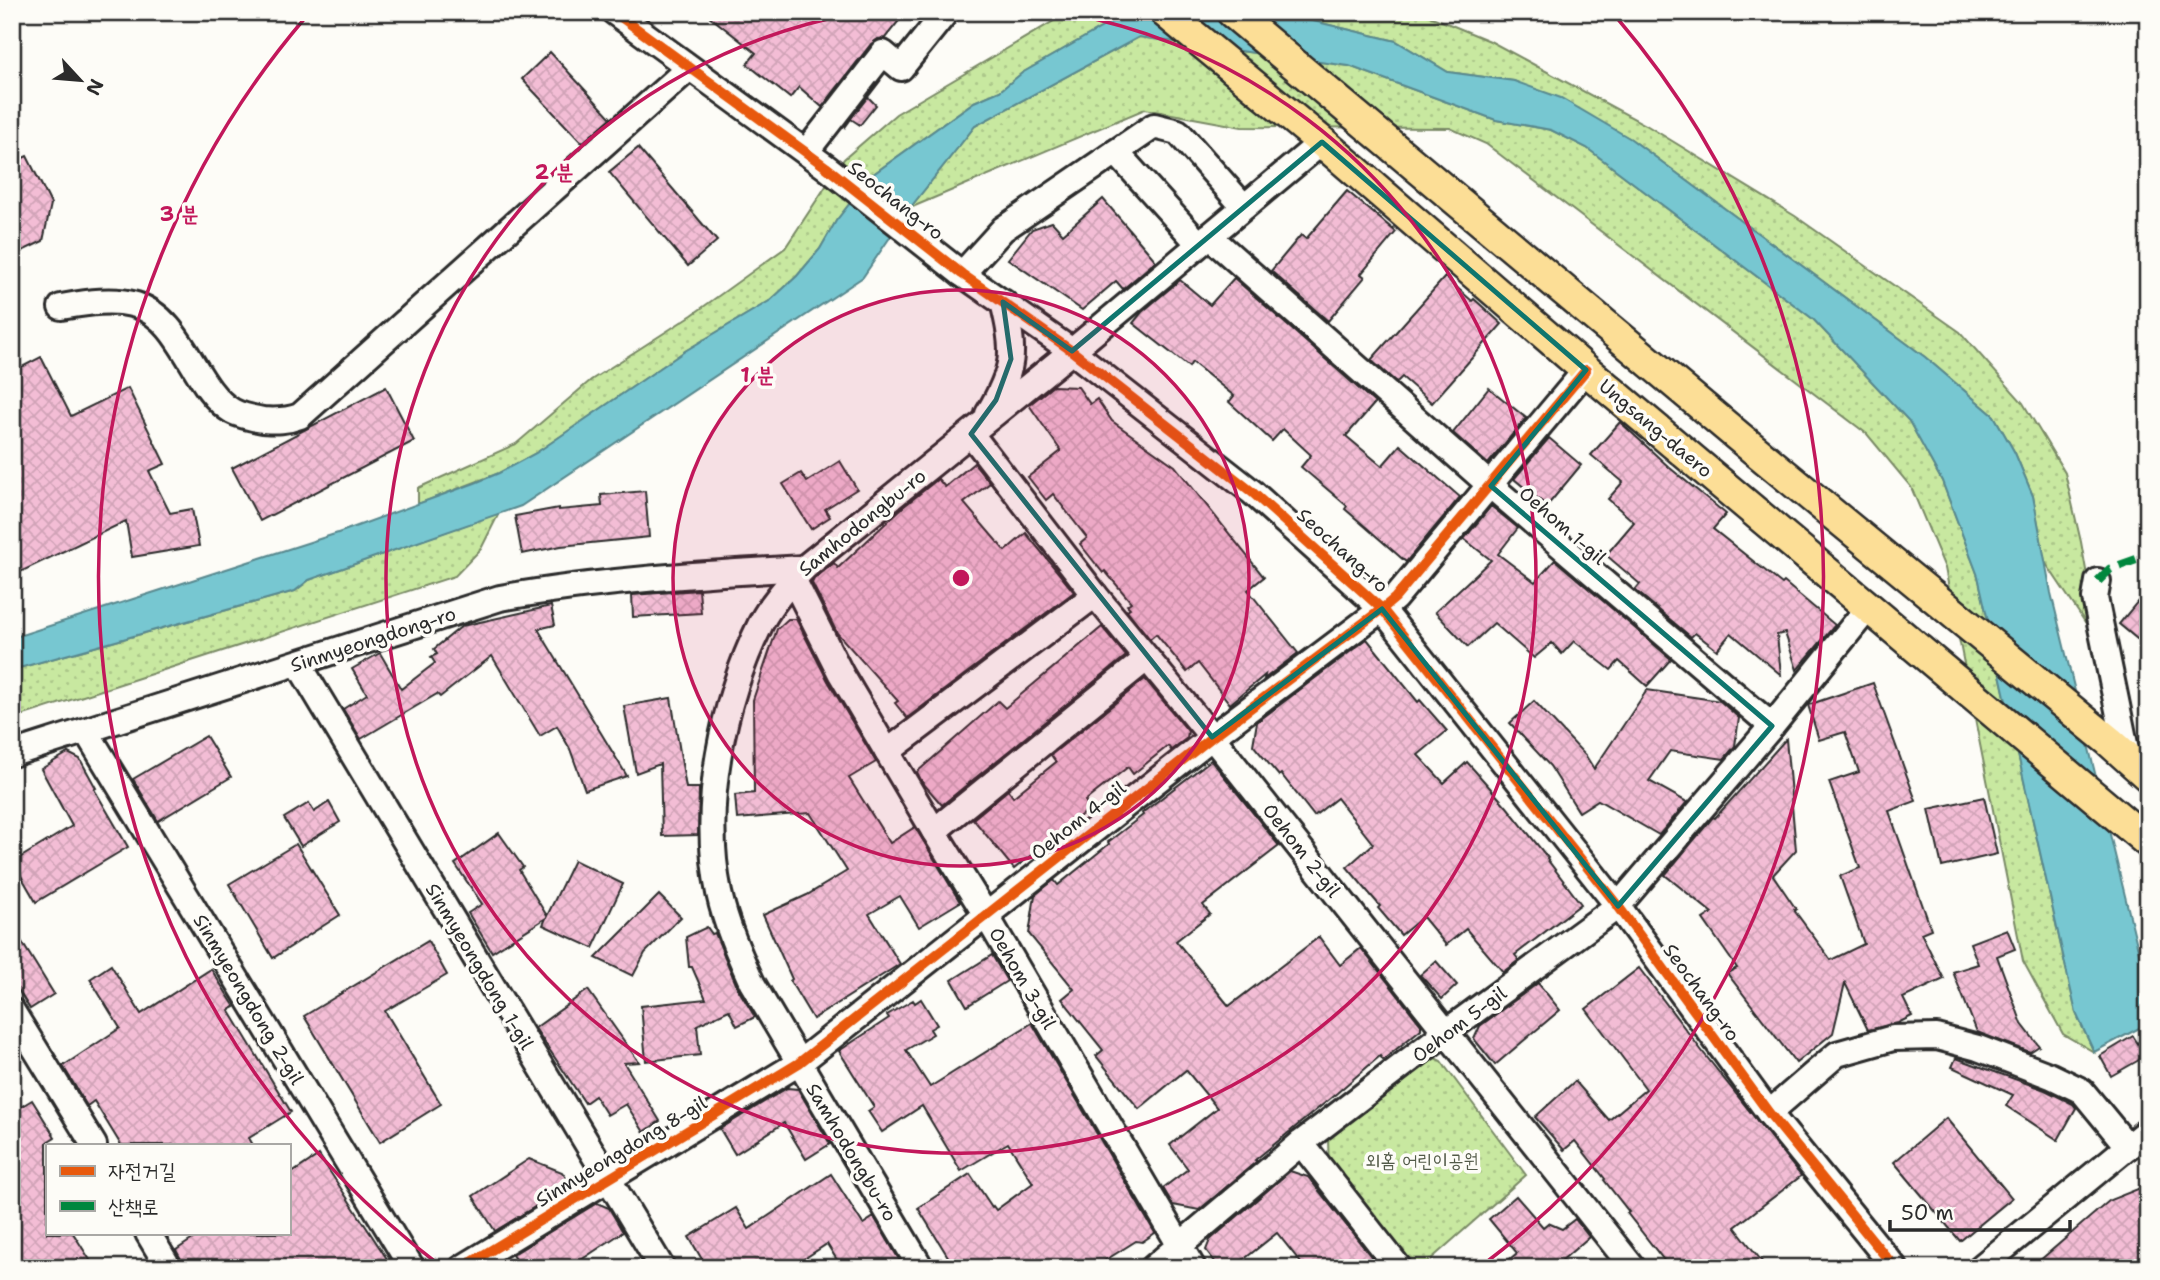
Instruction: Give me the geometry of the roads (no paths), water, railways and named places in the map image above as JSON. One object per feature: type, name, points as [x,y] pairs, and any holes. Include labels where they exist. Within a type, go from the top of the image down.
[{"type":"main road","name":"Ungsang-daero","points":[[1165,12],[1313,134],[1586,370],[2148,842]]},
{"type":"main road","points":[[1232,12],[2128,759]]},
{"type":"street","points":[[806,152],[883,53],[901,68],[946,12]]},
{"type":"street","name":"Seochang-ro","points":[[623,14],[689,68],[806,152],[957,270],[1072,351],[1252,492],[1382,609],[1618,906],[1769,1113],[1895,1268]]},
{"type":"street","points":[[61,307],[107,302],[138,305],[156,315],[172,331],[218,400],[231,411],[248,418],[287,421],[299,416],[689,68]]},
{"type":"street","points":[[957,270],[1003,229],[1154,126],[1178,132],[1244,207]]},
{"type":"street","name":"Samhodongbu-ro","points":[[921,1268],[752,983],[732,937],[719,892],[714,844],[714,799],[728,711],[744,663],[762,621],[799,573],[1244,207],[1313,134]]},
{"type":"street","name":"Oehom 1-gil","points":[[1116,152],[1204,240],[1772,726]]},
{"type":"street","points":[[976,429],[1006,380],[1011,359],[1011,335],[1003,302]]},
{"type":"street","name":"Oehom 4-gil","points":[[799,1063],[1212,737],[1395,598],[1586,370]]},
{"type":"street","name":"Oehom 2-gil","points":[[976,429],[1095,595],[1212,737],[1633,1268]]},
{"type":"street","points":[[742,571],[760,589],[770,609]]},
{"type":"street","name":"Sinmyeongdong-ro","points":[[12,754],[500,598],[578,585],[664,576],[742,571],[799,573]]},
{"type":"street","name":"Oehom 3-gil","points":[[799,573],[841,674],[1193,1268]]},
{"type":"street","points":[[2098,581],[2095,598],[2128,759]]},
{"type":"street","points":[[887,752],[1095,595]]},
{"type":"street","points":[[1618,906],[1772,726],[1868,608]]},
{"type":"street","points":[[934,831],[1146,659]]},
{"type":"street","name":"Sinmyeongdong 1-gil","points":[[298,663],[662,1268]]},
{"type":"street","name":"Sinmyeongdong 2-gil","points":[[86,731],[412,1268]]},
{"type":"street","name":"Oehom 5-gil","points":[[1153,1268],[1301,1143],[1618,906]]},
{"type":"street","points":[[12,1011],[93,1144]]},
{"type":"street","points":[[1769,1113],[1837,1054],[1894,1038],[1937,1037],[1978,1048],[2082,1091],[2128,1147]]},
{"type":"street","name":"Sinmyeongdong 8-gil","points":[[462,1268],[799,1063]]},
{"type":"street","points":[[1980,1268],[2148,1130]]},
{"type":"street","points":[[1301,1143],[1399,1268]]},
{"type":"street","points":[[149,1234],[169,1268]]},
{"type":"water","points":[[1155,12],[1219,12],[1309,20],[1396,41],[1448,72],[1514,81],[1561,98],[1631,139],[1925,357],[1994,416],[2015,453],[2033,496],[2051,593],[2148,990],[2145,1025],[2094,1052],[2076,1013],[1978,576],[1942,481],[1909,421],[1813,319],[1587,148],[1551,130],[1496,120],[1349,66],[1139,37],[975,126],[910,208],[863,277],[521,506],[309,580],[295,591],[12,670],[12,638],[338,533],[475,483],[536,453],[685,351],[771,300],[797,276],[820,249],[836,221],[872,175],[974,102],[1000,91],[1022,73],[1120,17]]},
{"type":"park label","name":"외홈 어린이공원","points":[[1422,1160]]}]
